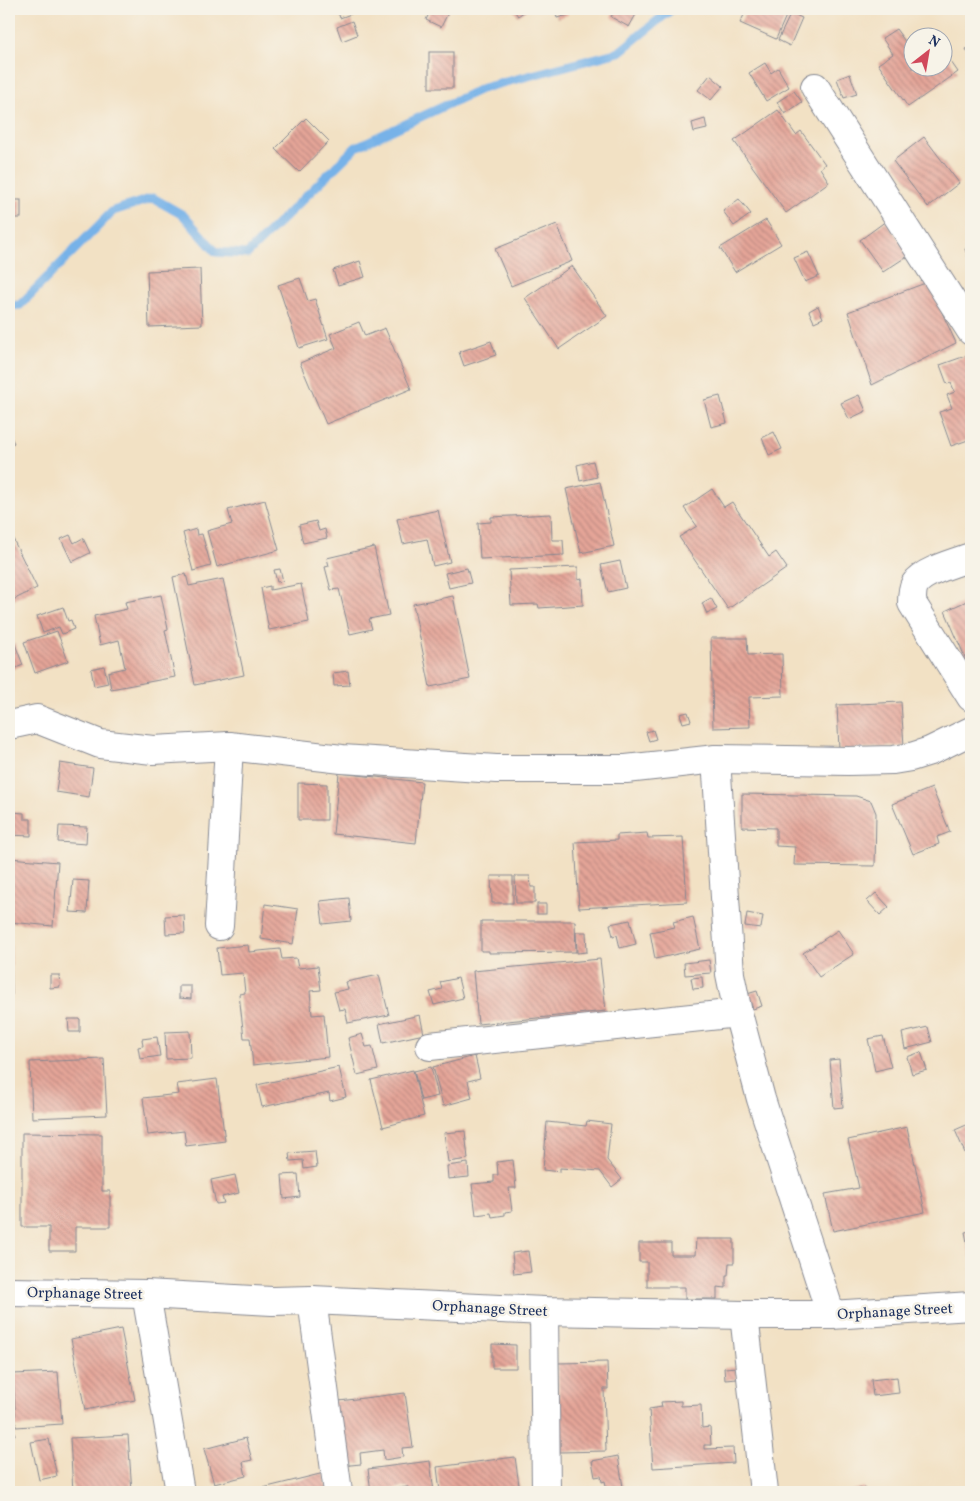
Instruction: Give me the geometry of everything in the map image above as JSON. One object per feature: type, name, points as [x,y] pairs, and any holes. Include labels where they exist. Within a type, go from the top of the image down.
[{"type":"street","points":[[815,87],[971,331]]},
{"type":"street","points":[[971,557],[924,575],[915,584],[912,603],[971,697]]},
{"type":"street","points":[[9,725],[37,719],[100,744],[153,750],[229,746],[342,759],[496,769],[626,769],[716,759],[893,760],[930,751],[971,731]]},
{"type":"street","points":[[219,926],[229,746]]},
{"type":"street","points":[[716,759],[730,974],[738,1013],[761,1099],[831,1315]]},
{"type":"street","points":[[430,1046],[738,1013]]},
{"type":"street","name":"Orphanage Street","points":[[9,1292],[146,1294],[272,1301],[312,1300],[544,1311],[744,1315],[831,1315],[971,1306]]},
{"type":"street","points":[[146,1294],[180,1492]]},
{"type":"street","points":[[312,1300],[338,1492]]},
{"type":"street","points":[[544,1311],[546,1492]]},
{"type":"street","points":[[744,1315],[764,1492]]},
{"type":"building","points":[[325,9],[337,9],[327,13]]},
{"type":"building","points":[[337,9],[364,9],[340,18]]},
{"type":"building","points":[[431,9],[450,9],[441,27],[426,20]]},
{"type":"building","points":[[513,9],[528,9],[518,16]]},
{"type":"building","points":[[555,9],[566,9],[568,15],[557,18]]},
{"type":"building","points":[[615,9],[639,9],[629,27],[611,17]]},
{"type":"building","points":[[747,9],[779,9],[777,12],[786,16],[776,39],[740,23]]},
{"type":"building","points":[[791,13],[802,18],[790,46],[778,40]]},
{"type":"building","points":[[352,21],[357,35],[342,41],[337,27]]},
{"type":"building","points":[[896,29],[902,37],[902,78],[949,78],[908,107],[878,64],[893,54],[882,38]]},
{"type":"building","points":[[971,46],[971,58],[966,49]]},
{"type":"building","points":[[429,52],[453,52],[453,88],[429,88]]},
{"type":"building","points":[[765,63],[771,73],[778,68],[789,87],[766,101],[749,73]]},
{"type":"building","points":[[952,63],[958,72],[952,76]]},
{"type":"building","points":[[850,74],[857,94],[844,98],[837,79]]},
{"type":"building","points":[[710,75],[723,86],[711,100],[698,90]]},
{"type":"building","points":[[794,91],[802,102],[785,114],[777,102]]},
{"type":"building","points":[[778,110],[796,135],[801,131],[825,164],[820,168],[829,182],[786,213],[734,141]]},
{"type":"building","points":[[306,118],[329,141],[299,172],[275,149]]},
{"type":"building","points":[[705,119],[707,129],[694,132],[692,123]]},
{"type":"building","points":[[924,137],[959,183],[928,207],[893,161]]},
{"type":"building","points":[[739,199],[751,214],[734,226],[723,211]]},
{"type":"building","points":[[9,200],[21,200],[21,218],[9,218]]},
{"type":"building","points":[[766,220],[781,244],[735,272],[720,248]]},
{"type":"building","points":[[886,221],[909,255],[883,272],[860,240]]},
{"type":"building","points":[[557,224],[572,261],[511,286],[495,249]]},
{"type":"building","points":[[971,247],[971,266],[965,249]]},
{"type":"building","points":[[808,252],[819,276],[805,282],[794,258]]},
{"type":"building","points":[[360,261],[365,277],[338,285],[333,270]]},
{"type":"building","points":[[572,266],[607,316],[559,349],[525,298]]},
{"type":"building","points":[[200,269],[202,325],[149,327],[147,271]]},
{"type":"building","points":[[300,278],[308,301],[315,299],[328,339],[299,348],[278,285]]},
{"type":"building","points":[[928,282],[956,343],[872,385],[848,312]]},
{"type":"building","points":[[818,306],[823,318],[814,322],[809,311]]},
{"type":"building","points":[[359,322],[365,336],[385,328],[411,389],[326,424],[300,363],[336,348],[330,334]]},
{"type":"building","points":[[491,341],[496,355],[464,366],[459,352]]},
{"type":"building","points":[[971,354],[971,439],[951,446],[939,412],[952,408],[947,395],[955,392],[951,383],[947,384],[940,365]]},
{"type":"building","points":[[859,395],[866,411],[849,419],[841,403]]},
{"type":"building","points":[[720,396],[727,423],[711,427],[704,400]]},
{"type":"building","points":[[774,432],[782,449],[769,455],[762,438]]},
{"type":"building","points":[[9,433],[14,443],[9,446]]},
{"type":"building","points":[[593,461],[597,477],[580,481],[577,465]]},
{"type":"building","points":[[600,482],[614,546],[581,553],[566,489]]},
{"type":"building","points":[[712,489],[724,507],[732,502],[769,557],[776,552],[787,568],[728,609],[679,537],[697,526],[684,508]]},
{"type":"building","points":[[265,500],[279,550],[217,567],[207,531],[232,524],[228,510]]},
{"type":"building","points":[[438,510],[450,562],[433,566],[427,539],[403,544],[397,519]]},
{"type":"building","points":[[551,514],[552,540],[563,540],[564,555],[480,559],[478,523],[491,522],[491,517]]},
{"type":"building","points":[[316,521],[319,531],[325,529],[327,538],[303,543],[299,525]]},
{"type":"building","points":[[196,529],[197,535],[202,534],[211,566],[193,571],[183,533]]},
{"type":"building","points":[[70,535],[74,543],[83,538],[90,553],[72,562],[61,539]]},
{"type":"building","points":[[13,539],[37,588],[9,602],[9,541]]},
{"type":"building","points":[[374,547],[389,615],[369,619],[372,629],[350,634],[339,589],[331,590],[325,567],[329,566],[327,558]]},
{"type":"building","points":[[620,561],[626,588],[608,592],[601,565]]},
{"type":"building","points":[[578,567],[578,580],[582,579],[583,605],[539,608],[538,604],[511,605],[509,570]]},
{"type":"building","points":[[467,568],[471,583],[449,588],[445,573]]},
{"type":"building","points":[[280,569],[283,581],[277,582],[274,570]]},
{"type":"building","points":[[186,574],[189,586],[223,579],[244,675],[195,685],[173,577]]},
{"type":"building","points":[[301,584],[309,622],[269,630],[261,588],[270,586],[270,590]]},
{"type":"building","points":[[161,595],[168,629],[165,630],[175,677],[111,689],[108,672],[125,668],[119,640],[100,645],[94,616],[127,609],[125,602]]},
{"type":"building","points":[[453,596],[470,679],[430,687],[413,604]]},
{"type":"building","points":[[711,598],[717,609],[707,614],[702,603]]},
{"type":"building","points":[[971,599],[971,671],[945,611]]},
{"type":"building","points":[[63,607],[68,621],[71,620],[74,629],[62,634],[59,627],[43,633],[37,616]]},
{"type":"building","points":[[57,631],[68,661],[35,673],[24,642]]},
{"type":"building","points":[[711,638],[747,638],[748,655],[782,654],[783,696],[749,697],[750,727],[713,728]]},
{"type":"building","points":[[15,644],[23,665],[9,671],[9,647]]},
{"type":"building","points":[[104,666],[108,683],[94,686],[91,669]]},
{"type":"building","points":[[348,671],[350,685],[334,686],[333,673]]},
{"type":"building","points":[[901,702],[904,746],[839,750],[837,705]]},
{"type":"building","points":[[688,712],[691,721],[683,723],[680,714]]},
{"type":"building","points":[[653,730],[656,739],[649,741],[646,732]]},
{"type":"building","points":[[60,763],[93,768],[89,797],[56,792]]},
{"type":"building","points":[[339,773],[422,782],[416,843],[333,834]]},
{"type":"building","points":[[298,783],[327,784],[327,820],[298,820]]},
{"type":"building","points":[[932,788],[950,832],[937,837],[939,844],[913,854],[892,804]]},
{"type":"building","points":[[742,794],[856,796],[871,801],[876,813],[875,866],[794,865],[795,847],[776,846],[776,828],[742,827]]},
{"type":"building","points":[[13,812],[24,813],[24,819],[31,819],[31,836],[9,835],[9,818],[13,818]]},
{"type":"building","points":[[59,826],[87,827],[86,844],[58,842]]},
{"type":"building","points":[[647,833],[648,838],[683,837],[687,902],[579,908],[575,842],[617,840],[617,835]]},
{"type":"building","points":[[9,858],[58,862],[53,926],[9,922]]},
{"type":"building","points":[[491,876],[513,876],[513,903],[492,903]]},
{"type":"building","points":[[515,876],[530,876],[531,887],[535,887],[535,903],[516,903]]},
{"type":"building","points":[[73,880],[89,881],[87,913],[70,912]]},
{"type":"building","points":[[876,893],[889,907],[880,915],[867,901]]},
{"type":"building","points":[[349,898],[351,921],[323,924],[320,901]]},
{"type":"building","points":[[265,904],[298,909],[293,944],[261,939]]},
{"type":"building","points":[[537,904],[546,904],[546,914],[537,914]]},
{"type":"building","points":[[747,913],[763,916],[761,928],[745,926]]},
{"type":"building","points":[[184,915],[185,933],[166,934],[165,916]]},
{"type":"building","points":[[693,917],[700,949],[655,959],[650,932],[675,927],[673,922]]},
{"type":"building","points":[[630,920],[636,944],[620,948],[617,935],[613,936],[610,924]]},
{"type":"building","points":[[481,921],[575,921],[576,952],[489,953],[489,951],[481,951]]},
{"type":"building","points":[[838,930],[854,954],[819,977],[803,953]]},
{"type":"building","points":[[576,932],[586,932],[587,952],[577,953]]},
{"type":"building","points":[[9,941],[11,941],[12,995],[9,995]]},
{"type":"building","points":[[248,945],[249,952],[280,949],[282,959],[296,958],[298,968],[318,966],[321,990],[310,991],[312,1015],[324,1014],[328,1057],[253,1065],[250,1038],[244,1038],[239,994],[245,993],[243,973],[220,975],[217,948]]},
{"type":"building","points":[[600,959],[606,1011],[478,1024],[473,971]]},
{"type":"building","points":[[709,960],[711,973],[685,975],[684,963]]},
{"type":"building","points":[[50,975],[59,975],[60,987],[50,988]]},
{"type":"building","points":[[379,975],[389,1015],[348,1023],[345,1009],[339,1010],[334,992],[348,989],[346,982]]},
{"type":"building","points":[[702,977],[703,988],[693,989],[691,978]]},
{"type":"building","points":[[458,978],[463,998],[434,1005],[430,992],[442,989],[440,982]]},
{"type":"building","points":[[179,986],[191,986],[191,999],[179,998]]},
{"type":"building","points":[[757,991],[762,1006],[753,1009],[747,994]]},
{"type":"building","points":[[420,1015],[424,1034],[383,1043],[379,1024]]},
{"type":"building","points":[[68,1019],[80,1019],[80,1032],[69,1032]]},
{"type":"building","points":[[928,1027],[932,1042],[905,1049],[902,1033]]},
{"type":"building","points":[[190,1031],[191,1058],[166,1059],[165,1032]]},
{"type":"building","points":[[362,1034],[366,1047],[372,1046],[378,1070],[357,1075],[348,1038]]},
{"type":"building","points":[[883,1036],[891,1067],[875,1071],[868,1039]]},
{"type":"building","points":[[157,1037],[160,1056],[140,1059],[138,1047],[143,1046],[142,1039]]},
{"type":"building","points":[[921,1052],[927,1070],[912,1074],[907,1057]]},
{"type":"building","points":[[475,1056],[480,1078],[468,1081],[472,1098],[443,1106],[433,1067]]},
{"type":"building","points":[[104,1059],[107,1115],[32,1118],[30,1062]]},
{"type":"building","points":[[839,1059],[843,1107],[834,1108],[830,1060]]},
{"type":"building","points":[[339,1067],[346,1097],[330,1101],[329,1093],[262,1107],[257,1085]]},
{"type":"building","points":[[431,1067],[438,1096],[421,1100],[414,1071]]},
{"type":"building","points":[[413,1070],[424,1116],[383,1127],[371,1080]]},
{"type":"building","points":[[217,1079],[225,1141],[186,1146],[184,1131],[148,1135],[143,1098],[179,1094],[177,1084]]},
{"type":"building","points":[[587,1121],[611,1124],[607,1160],[622,1179],[612,1187],[600,1171],[560,1168],[560,1172],[543,1170],[547,1122],[586,1126]]},
{"type":"building","points":[[971,1123],[971,1167],[955,1130]]},
{"type":"building","points":[[907,1127],[925,1212],[833,1231],[825,1194],[859,1188],[848,1140]]},
{"type":"building","points":[[465,1131],[468,1159],[448,1162],[444,1133]]},
{"type":"building","points":[[22,1133],[102,1134],[102,1191],[110,1191],[110,1227],[75,1227],[75,1251],[49,1251],[49,1227],[22,1227]]},
{"type":"building","points":[[315,1151],[317,1167],[304,1169],[303,1160],[290,1161],[289,1153]]},
{"type":"building","points":[[513,1160],[516,1188],[509,1188],[512,1211],[505,1212],[505,1215],[492,1217],[491,1213],[476,1215],[472,1184],[494,1182],[494,1175],[498,1175],[497,1162]]},
{"type":"building","points":[[468,1163],[469,1177],[448,1179],[447,1166]]},
{"type":"building","points":[[298,1174],[300,1197],[284,1199],[282,1175]]},
{"type":"building","points":[[235,1175],[239,1193],[222,1197],[224,1203],[216,1204],[211,1180]]},
{"type":"building","points":[[971,1231],[971,1257],[970,1257],[965,1232]]},
{"type":"building","points":[[696,1239],[734,1239],[734,1263],[729,1263],[728,1275],[726,1275],[726,1288],[717,1287],[717,1299],[685,1299],[685,1287],[647,1287],[647,1262],[639,1262],[639,1243],[671,1243],[671,1255],[695,1255]]},
{"type":"building","points":[[528,1251],[531,1272],[514,1274],[512,1253]]},
{"type":"building","points":[[121,1329],[135,1400],[85,1410],[71,1339]]},
{"type":"building","points":[[492,1344],[516,1345],[516,1368],[492,1368]]},
{"type":"building","points":[[607,1362],[608,1389],[604,1389],[606,1451],[560,1452],[558,1363]]},
{"type":"building","points":[[737,1367],[737,1379],[725,1380],[724,1368]]},
{"type":"building","points":[[58,1372],[62,1424],[16,1427],[13,1374]]},
{"type":"building","points":[[897,1377],[899,1393],[873,1396],[871,1380]]},
{"type":"building","points":[[405,1393],[413,1447],[402,1448],[403,1457],[384,1460],[383,1450],[360,1453],[361,1464],[340,1466],[331,1402]]},
{"type":"building","points":[[681,1401],[681,1406],[701,1405],[702,1428],[710,1427],[711,1445],[704,1445],[704,1449],[733,1448],[734,1463],[653,1468],[649,1409],[662,1407],[661,1402]]},
{"type":"building","points":[[9,1413],[15,1435],[9,1436]]},
{"type":"building","points":[[128,1435],[132,1492],[73,1492],[70,1438]]},
{"type":"building","points":[[246,1438],[252,1460],[243,1462],[246,1476],[214,1484],[204,1449]]},
{"type":"building","points":[[49,1439],[57,1476],[39,1480],[31,1442]]},
{"type":"building","points":[[618,1456],[623,1487],[607,1490],[605,1481],[602,1482],[601,1476],[595,1477],[592,1461]]},
{"type":"building","points":[[515,1457],[520,1492],[440,1492],[437,1467]]},
{"type":"building","points":[[430,1461],[434,1492],[408,1492],[408,1487],[371,1492],[368,1469]]},
{"type":"building","points":[[324,1473],[329,1492],[247,1492]]},
{"type":"building","points":[[864,1487],[865,1492],[847,1492]]},
{"type":"waterway","points":[[9,306],[20,305],[113,211],[153,198],[183,215],[216,252],[247,254],[356,147],[483,88],[619,52],[672,9]]}]
